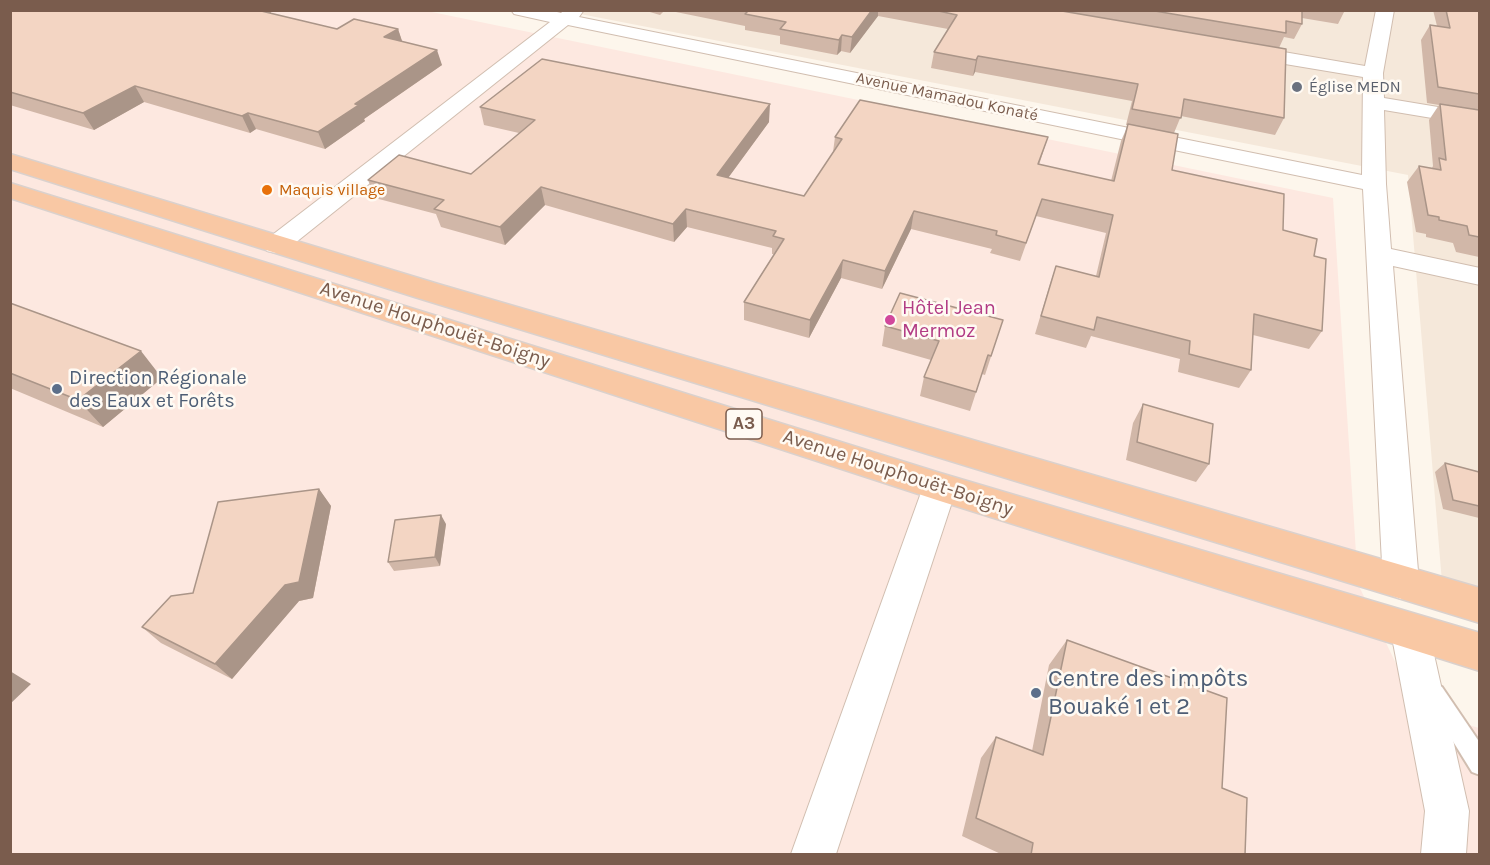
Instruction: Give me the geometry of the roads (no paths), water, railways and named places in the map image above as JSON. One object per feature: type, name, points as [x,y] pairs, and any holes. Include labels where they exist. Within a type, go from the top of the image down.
[{"type":"highway","name":"Avenue Houphouët-Boigny","points":[[10,161],[276,245],[1479,606]]},
{"type":"highway","name":"Avenue Houphouët-Boigny","points":[[10,190],[940,487],[1414,648],[1479,652]]},
{"type":"street","name":"Avenue Mamadou Konaté","points":[[520,10],[571,15],[1374,184]]},
{"type":"street","points":[[1385,10],[1373,73],[1374,184],[1401,582]]},
{"type":"street","points":[[276,245],[571,15]]},
{"type":"street","points":[[1222,48],[1373,73]]},
{"type":"street","points":[[1373,102],[1479,120]]},
{"type":"street","points":[[1380,255],[1479,277]]},
{"type":"street","points":[[813,855],[940,487]]},
{"type":"street","points":[[1414,648],[1447,811],[1444,855]]},
{"type":"lane","points":[[1414,648],[1479,764]]},
{"type":"place","name":"Église MEDN","points":[[1297,87]]},
{"type":"place","name":"Maquis village","points":[[267,190]]},
{"type":"place","name":"Hôtel Jean Mermoz","points":[[890,320]]},
{"type":"place","name":"Direction Régionale des Eaux et Forêts","points":[[57,389]]},
{"type":"place","name":"Centre des impôts Bouaké 1 et 2","points":[[1036,693]]}]
